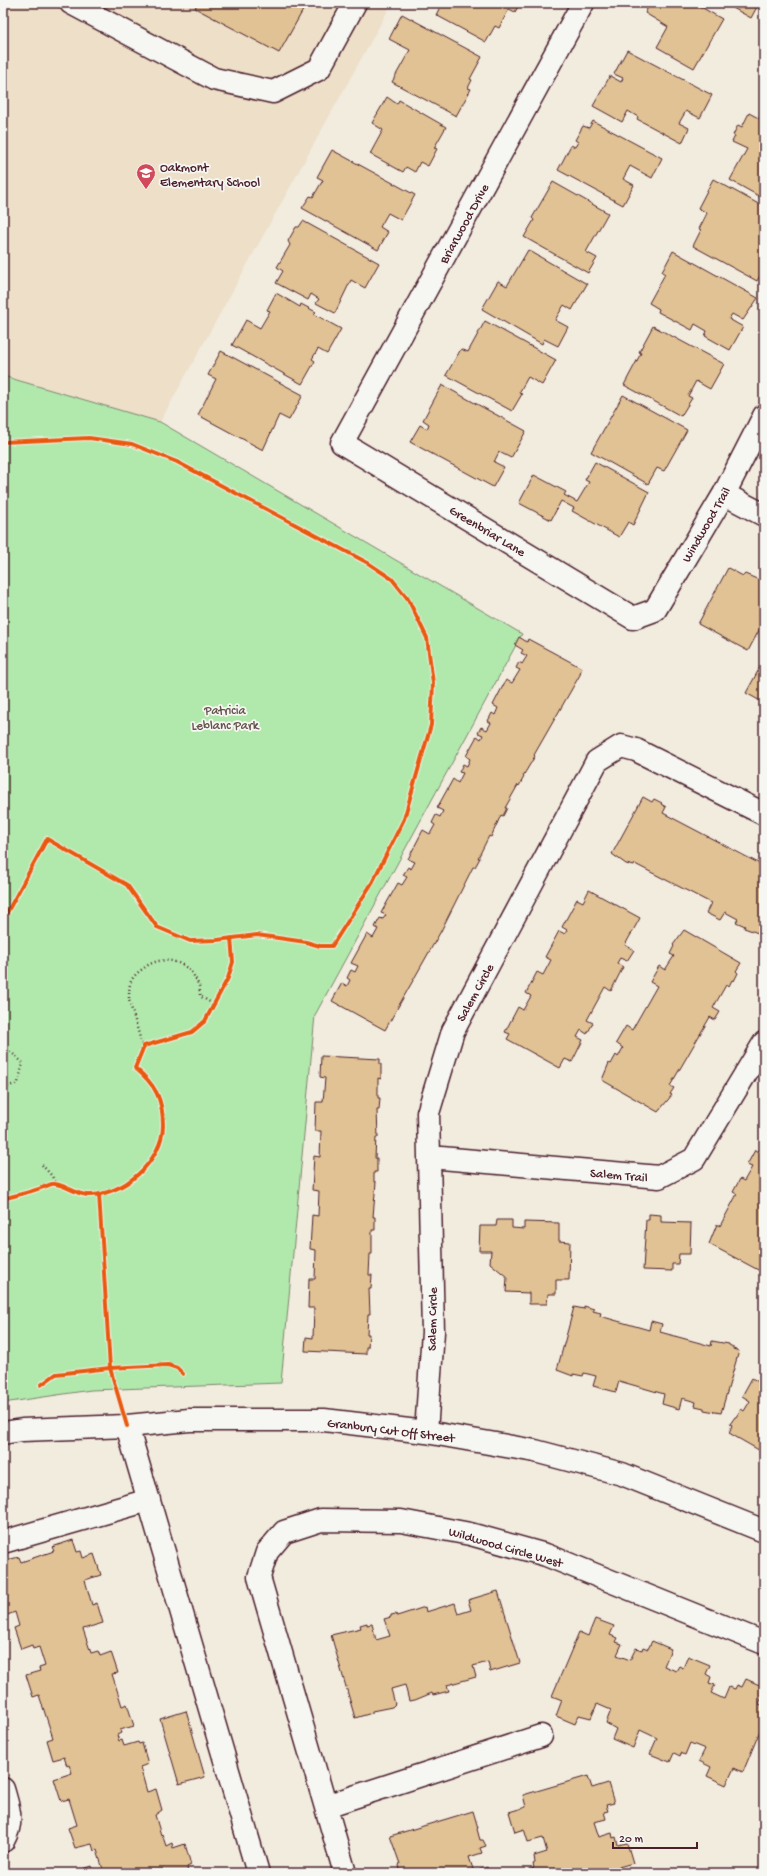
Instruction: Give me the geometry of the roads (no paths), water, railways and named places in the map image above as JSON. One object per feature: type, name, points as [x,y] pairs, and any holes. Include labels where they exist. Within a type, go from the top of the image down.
[{"type":"street","points":[[71,3],[214,79],[273,92],[319,69],[355,3]]},
{"type":"street","name":"Briarwood Drive","points":[[342,443],[583,3]]},
{"type":"street","name":"Windwood Trail","points":[[634,618],[655,610],[724,494],[764,416]]},
{"type":"street","name":"Greenbriar Lane","points":[[342,443],[634,618]]},
{"type":"street","points":[[724,494],[764,516]]},
{"type":"street","name":"Salem Circle","points":[[426,1432],[433,1332],[428,1113],[453,1031],[597,761],[622,746],[636,750],[764,814]]},
{"type":"street","name":"Salem Trail","points":[[430,1157],[659,1177],[694,1159],[764,1043]]},
{"type":"street","name":"Granbury Cut Off Street","points":[[3,1434],[22,1430],[127,1426],[189,1420],[324,1420],[426,1432],[535,1451],[622,1474],[764,1531]]},
{"type":"street","points":[[127,1426],[258,1873]]},
{"type":"street","points":[[3,1542],[149,1500]]},
{"type":"street","name":"Wildwood Circle West","points":[[345,1873],[259,1577],[267,1552],[284,1532],[321,1520],[400,1521],[470,1534],[546,1555],[764,1643]]},
{"type":"street","points":[[326,1806],[541,1736]]},
{"type":"street","points":[[3,1789],[11,1814],[7,1834],[3,1841]]},
{"type":"place","name":"Oakmont Elementary School","points":[[146,190]]},
{"type":"park label","name":"Patricia Leblanc Park","points":[[225,716]]}]
